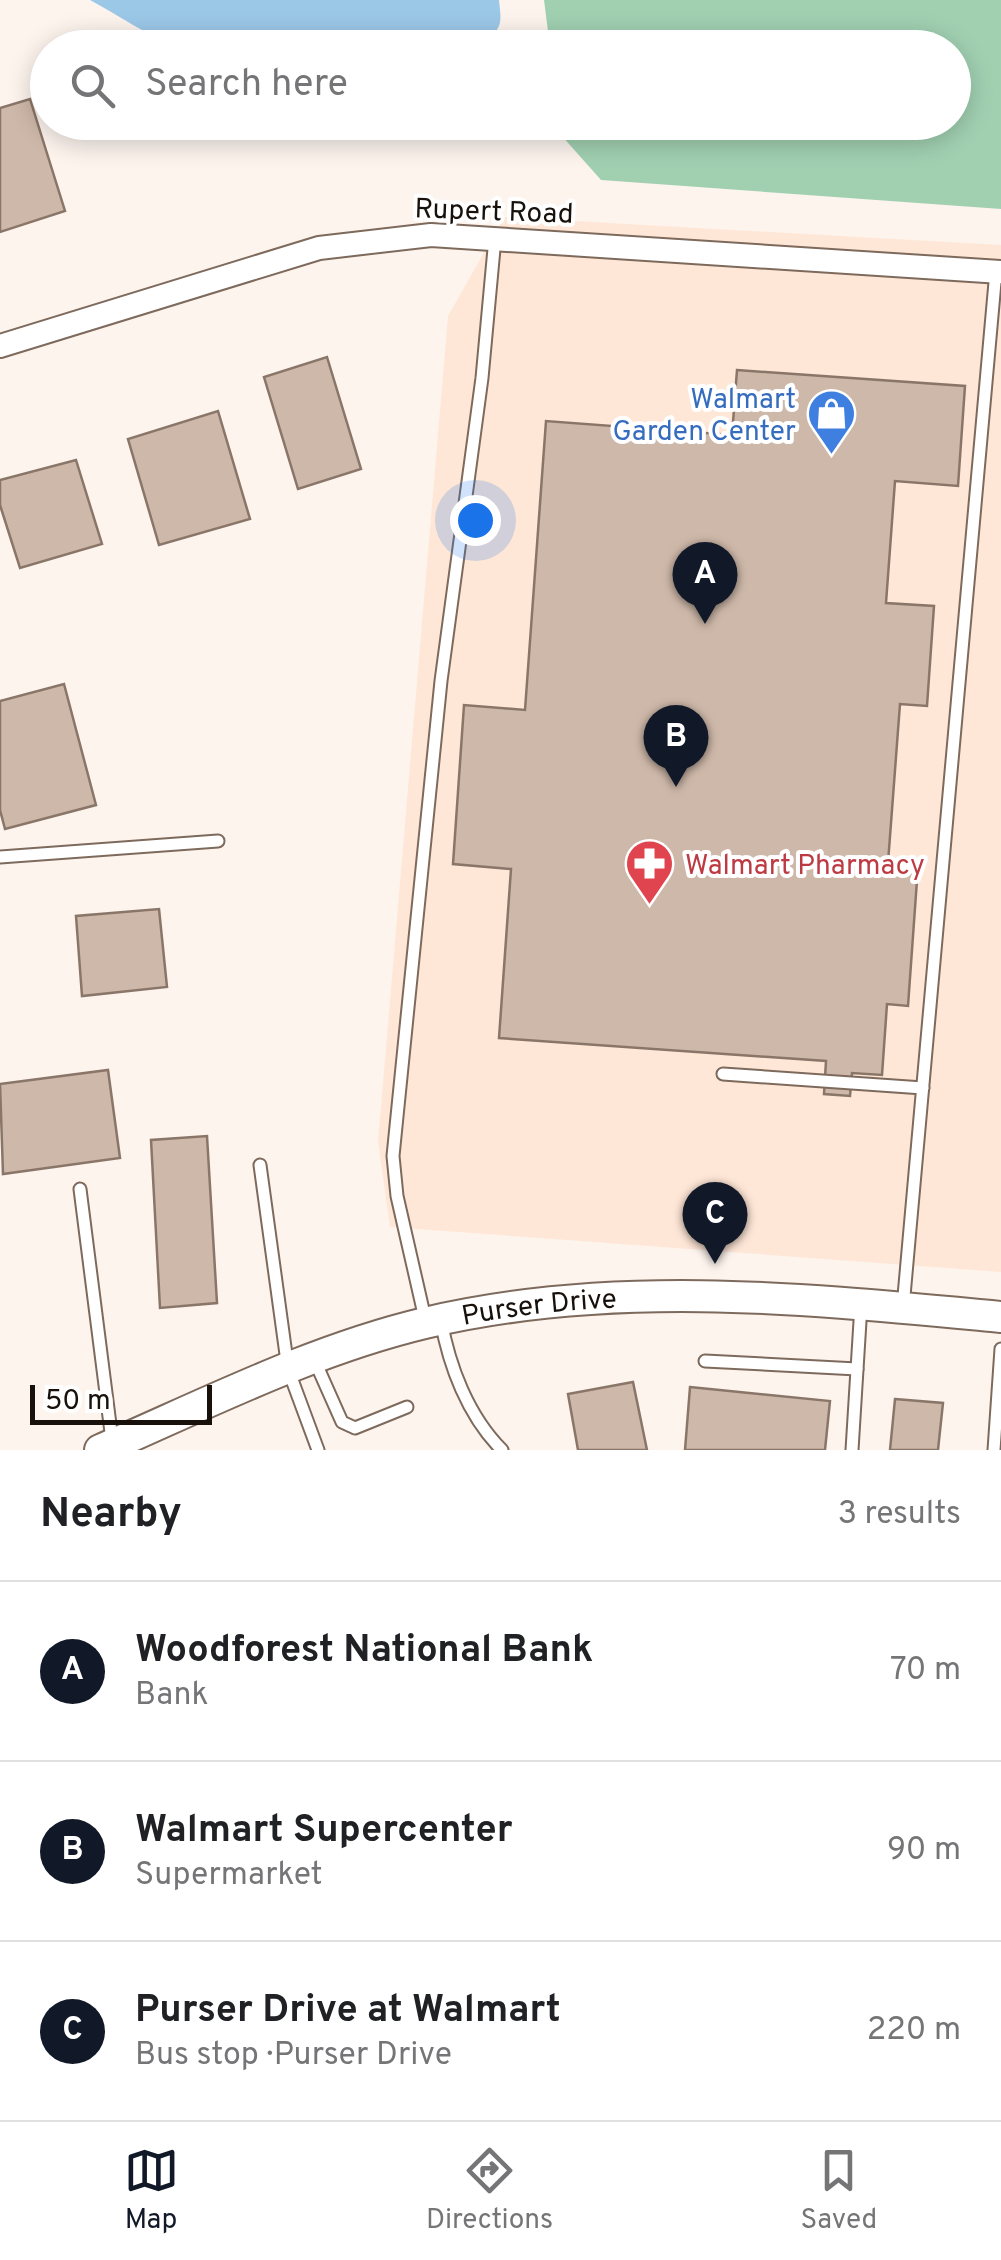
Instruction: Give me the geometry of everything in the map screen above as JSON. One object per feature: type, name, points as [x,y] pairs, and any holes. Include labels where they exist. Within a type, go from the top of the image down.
[{"type":"street","name":"Rupert Road","points":[[0,346],[319,248],[431,235],[999,271]]},
{"type":"street","name":"Purser Drive","points":[[106,1447],[301,1364],[434,1321],[561,1300],[631,1296],[861,1305],[1001,1316]]},
{"type":"lane","points":[[495,238],[482,378],[441,681],[394,1156],[398,1196],[434,1321],[468,1404],[502,1450]]},
{"type":"lane","points":[[903,1308],[999,271]]},
{"type":"lane","points":[[0,857],[218,841]]},
{"type":"lane","points":[[723,1074],[922,1088]]},
{"type":"lane","points":[[260,1165],[318,1450]]},
{"type":"lane","points":[[80,1189],[106,1447]]},
{"type":"lane","points":[[852,1450],[861,1305]]},
{"type":"lane","points":[[994,1450],[1001,1349]]},
{"type":"lane","points":[[705,1362],[857,1369]]},
{"type":"lane","points":[[301,1364],[342,1422],[355,1428],[407,1407]]},
{"type":"shaded area","points":[[504,217],[1001,245],[1001,1272],[390,1227],[378,1142],[448,316]]},
{"type":"green space","points":[[544,0],[1001,0],[1001,209],[601,180],[565,140],[971,140],[971,30],[548,30]]},
{"type":"water","points":[[90,0],[499,0],[500,19],[496,30],[138,28]]},
{"type":"building","points":[[30,99],[30,140],[43,140],[65,211],[0,232],[0,108]]},
{"type":"building","points":[[327,357],[361,469],[298,489],[264,377]]},
{"type":"building","points":[[737,370],[965,386],[958,486],[895,481],[886,603],[934,606],[927,706],[900,704],[888,863],[918,866],[908,1006],[887,1004],[882,1075],[852,1073],[850,1096],[824,1094],[826,1061],[499,1038],[511,869],[453,864],[464,705],[525,710],[546,421],[732,435]]},
{"type":"building","points":[[218,411],[250,519],[159,545],[128,439]]},
{"type":"building","points":[[76,460],[102,544],[20,568],[0,505],[0,480]]},
{"type":"building","points":[[64,684],[96,805],[5,829],[0,810],[0,701]]},
{"type":"building","points":[[159,909],[167,987],[82,996],[76,916]]},
{"type":"building","points":[[108,1070],[120,1158],[3,1174],[0,1084]]},
{"type":"building","points":[[207,1136],[217,1303],[160,1308],[151,1140]]},
{"type":"building","points":[[633,1382],[647,1450],[578,1450],[568,1394]]},
{"type":"building","points":[[690,1387],[830,1401],[825,1450],[685,1450]]},
{"type":"building","points":[[895,1399],[943,1403],[938,1450],[890,1450]]},
{"type":"place","name":"Walmart Garden Center","points":[[831,456]]},
{"type":"place","name":"Woodforest National Bank","points":[[705,624]]},
{"type":"place","name":"Walmart Supercenter","points":[[676,787]]},
{"type":"place","name":"Walmart Pharmacy","points":[[650,906]]},
{"type":"place","name":"Purser Drive at Walmart","points":[[715,1264]]}]
